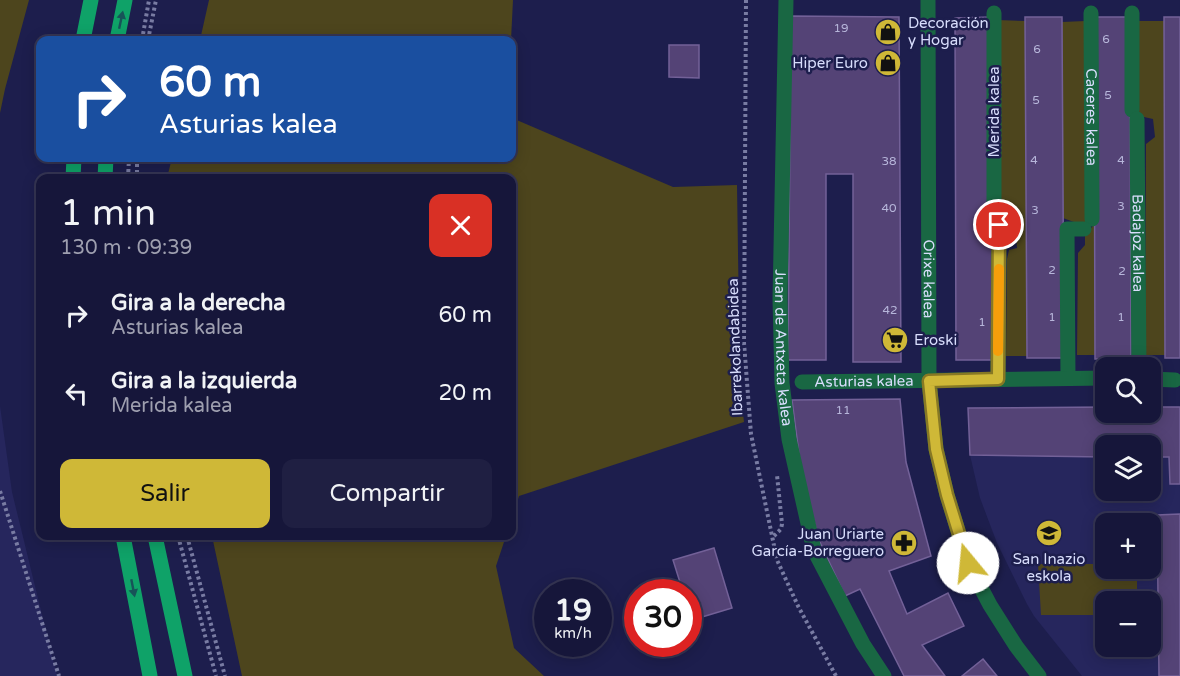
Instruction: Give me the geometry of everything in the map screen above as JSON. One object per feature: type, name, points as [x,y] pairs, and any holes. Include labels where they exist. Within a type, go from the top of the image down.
[{"type":"main road","points":[[85,36],[91,0]]},
{"type":"main road","points":[[118,36],[125,0]]},
{"type":"main road","points":[[124,540],[150,676]]},
{"type":"main road","points":[[156,540],[185,676]]},
{"type":"street","name":"Juan de Antxeta kalea","points":[[786,0],[780,299],[782,383],[789,439],[814,550],[863,644],[884,676]]},
{"type":"street","name":"Orixe kalea","points":[[928,0],[929,381],[936,449],[947,495],[968,563],[990,605],[1016,646],[1039,676]]},
{"type":"street","name":"Merida kalea","points":[[994,13],[994,218],[999,225],[998,379]]},
{"type":"street","name":"Caceres kalea","points":[[1068,378],[1067,229],[1088,224],[1091,13]]},
{"type":"street","name":"Badajoz kalea","points":[[1132,14],[1139,357]]},
{"type":"street","name":"Asturias kalea","points":[[802,382],[1095,378]]},
{"type":"street","points":[[1161,379],[1178,380]]},
{"type":"path","points":[[143,36],[149,0]]},
{"type":"path","points":[[149,36],[156,0]]},
{"type":"path","name":"Ibarrekolandabidea","points":[[746,0],[744,343],[751,434],[777,560],[798,606],[836,676]]},
{"type":"path","points":[[0,490],[59,676]]},
{"type":"path","points":[[179,540],[216,676]]},
{"type":"path","points":[[188,540],[225,676]]},
{"type":"shaded area","points":[[0,0],[29,0],[0,113]]},
{"type":"shaded area","points":[[209,0],[513,0],[511,36],[201,36]]},
{"type":"shaded area","points":[[997,20],[1025,21],[1027,356],[1006,356],[1007,259],[1009,250],[1017,248],[1015,221],[997,221]]},
{"type":"shaded area","points":[[1085,21],[1088,219],[1082,225],[1063,218],[1062,22]]},
{"type":"shaded area","points":[[1135,21],[1164,21],[1165,355],[1145,355],[1146,144],[1155,137],[1153,119],[1135,115]]},
{"type":"shaded area","points":[[516,120],[673,187],[737,185],[740,388],[744,422],[519,496],[516,505],[516,174],[168,174],[171,162],[516,162]]},
{"type":"shaded area","points":[[1095,223],[1095,355],[1077,355],[1078,253],[1085,245],[1085,236]]},
{"type":"shaded area","points":[[0,406],[12,492],[57,676],[0,676]]},
{"type":"shaded area","name":"San Inazio eskola","points":[[1095,407],[1095,423],[1161,423],[1161,410],[1180,407],[1180,676],[1082,676],[1027,604],[997,543],[980,498],[970,455],[968,408]]},
{"type":"shaded area","points":[[213,540],[505,540],[496,566],[514,648],[544,676],[242,676]]},
{"type":"shaded area","points":[[1038,564],[1095,564],[1095,579],[1137,579],[1137,591],[1095,591],[1095,615],[1041,615]]},
{"type":"building","points":[[791,16],[899,17],[901,362],[853,362],[853,174],[826,174],[826,360],[788,360]]},
{"type":"building","points":[[992,17],[993,360],[956,360],[955,18]]},
{"type":"building","points":[[1025,17],[1062,17],[1064,358],[1027,358]]},
{"type":"building","points":[[1094,17],[1130,17],[1131,357],[1095,357],[1095,359]]},
{"type":"building","points":[[1164,17],[1180,17],[1180,358],[1165,358]]},
{"type":"building","points":[[669,45],[699,45],[699,78],[669,77]]},
{"type":"building","points":[[900,399],[906,462],[931,556],[889,571],[907,614],[948,593],[964,626],[922,645],[945,676],[904,676],[860,589],[845,596],[819,540],[802,477],[792,400]]},
{"type":"building","points":[[1095,407],[1095,423],[1161,423],[1161,407],[1180,407],[1180,484],[1170,484],[1169,457],[1161,457],[1161,435],[1095,435],[1095,457],[970,455],[968,408]]},
{"type":"building","points":[[1180,514],[1180,676],[1159,676],[1161,591],[1158,591],[1158,579],[1161,579],[1161,515]]},
{"type":"building","points":[[714,548],[732,608],[702,617],[702,579],[679,579],[673,560]]},
{"type":"building","points":[[983,659],[997,676],[962,676]]},
{"type":"slow traffic","points":[[998,351],[999,269]]},
{"type":"place","name":"Decoración y Hogar","points":[[888,32]]},
{"type":"place","name":"Hiper Euro","points":[[888,63]]},
{"type":"place","name":"Eroski","points":[[895,340]]},
{"type":"place","name":"San Inazio eskola","points":[[1049,533]]},
{"type":"place","name":"Juan Uriarte García-Borreguero","points":[[904,543]]},
{"type":"route","points":[[968,563],[947,495],[936,449],[929,381],[998,379],[999,225]]}]
